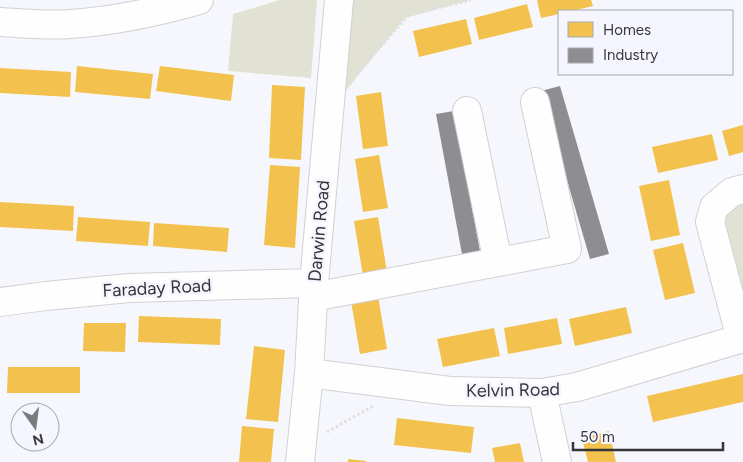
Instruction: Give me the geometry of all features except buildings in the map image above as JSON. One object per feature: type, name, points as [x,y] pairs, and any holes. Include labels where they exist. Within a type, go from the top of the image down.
[{"type":"street","points":[[0,22],[68,24],[103,21],[157,6],[200,0]]},
{"type":"street","name":"Darwin Road","points":[[301,454],[339,0]]},
{"type":"street","name":"Faraday Road","points":[[0,302],[129,288],[314,290],[498,262],[567,249],[535,102]]},
{"type":"street","points":[[468,111],[498,262]]},
{"type":"street","name":"Kelvin Road","points":[[309,373],[450,391],[542,393],[577,388],[742,338],[710,222],[714,207],[732,192],[743,189]]},
{"type":"street","points":[[542,393],[557,462]]},
{"type":"path","points":[[356,74],[409,15],[471,0]]},
{"type":"path","points":[[301,454],[376,404]]},
{"type":"shaded area","points":[[280,0],[317,1],[311,78],[228,71],[233,14]]},
{"type":"shaded area","points":[[353,0],[470,0],[405,18],[344,93]]},
{"type":"shaded area","points":[[743,202],[743,304],[721,224],[733,204]]}]
